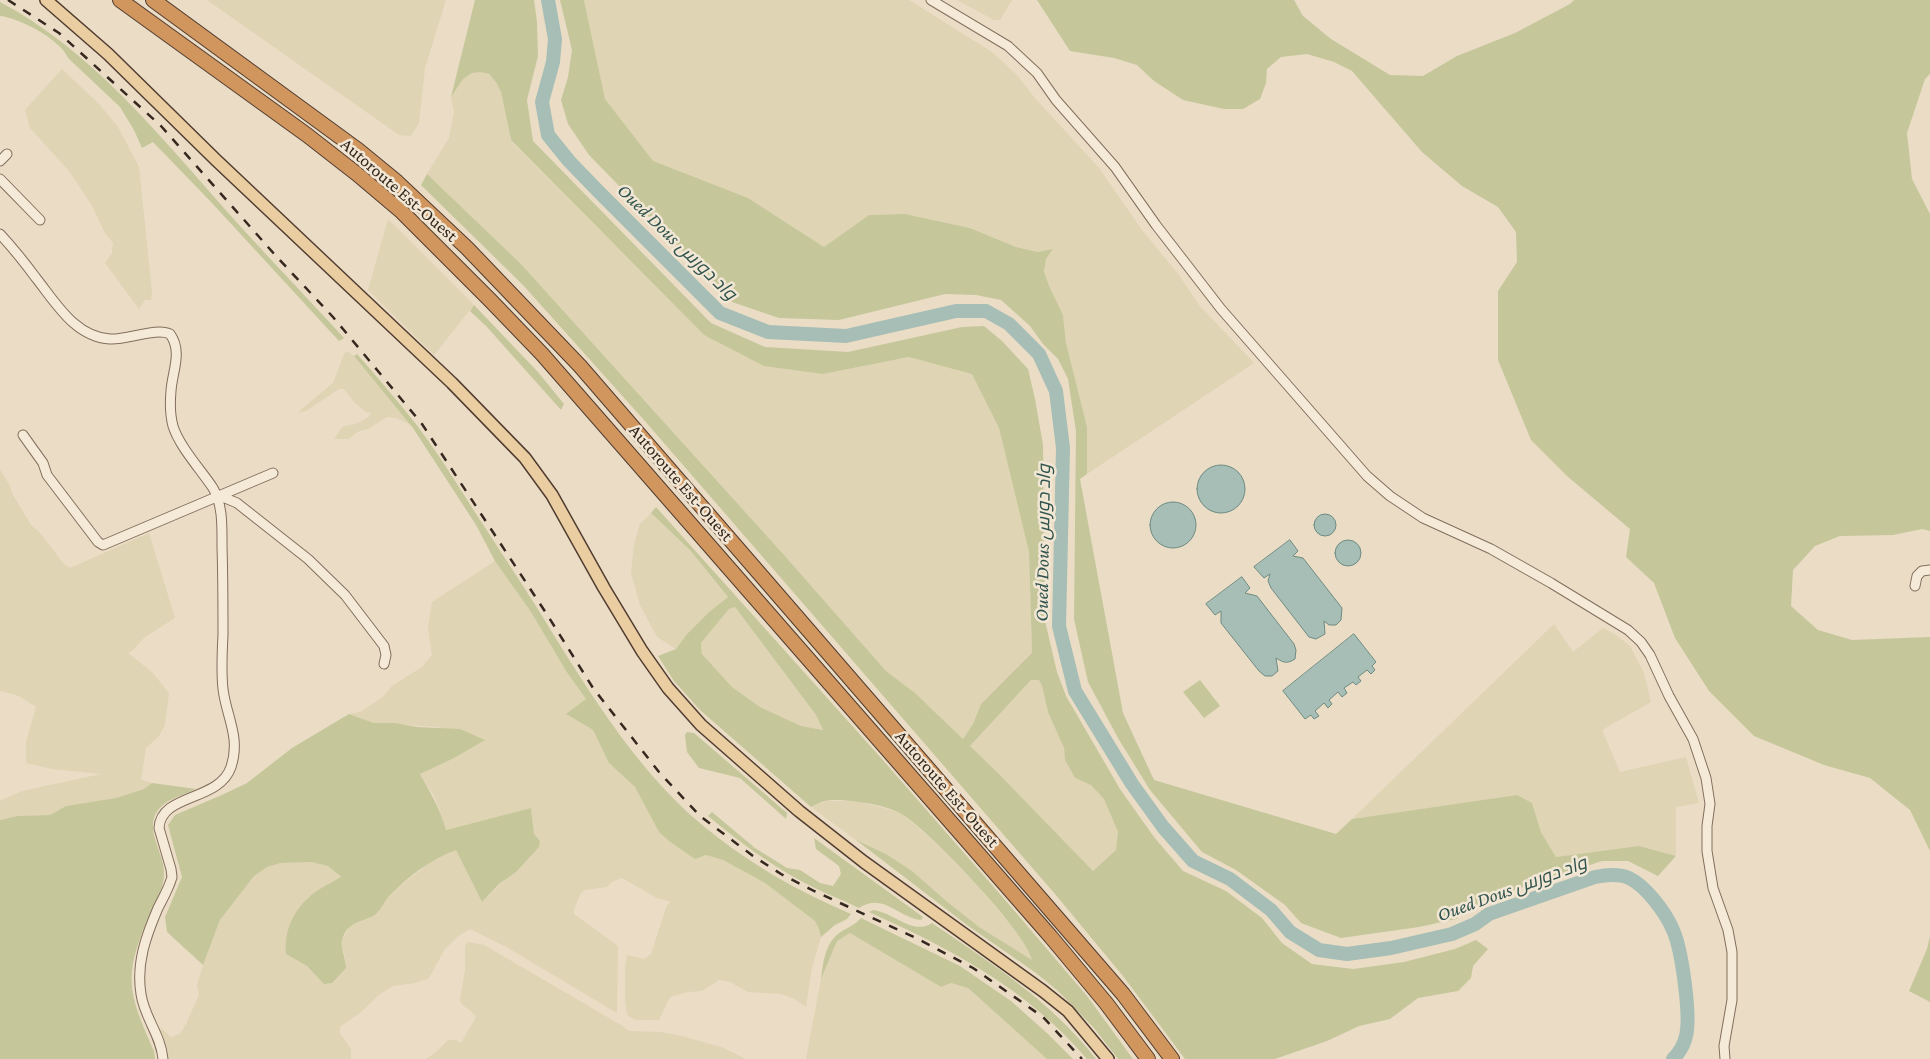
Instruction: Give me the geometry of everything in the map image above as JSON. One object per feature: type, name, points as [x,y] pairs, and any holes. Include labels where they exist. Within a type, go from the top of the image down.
[{"type":"highway","name":"Autoroute Est-Ouest","points":[[120,0],[307,135],[402,212],[542,354],[1050,937],[1106,1003],[1148,1059]]},
{"type":"highway","name":"Autoroute Est-Ouest","points":[[153,0],[358,150],[397,182],[467,248],[580,366],[1123,994],[1172,1059]]},
{"type":"main road","points":[[46,0],[108,54],[500,430],[525,458],[552,495],[642,651],[668,688],[701,725],[799,811],[857,856],[1068,1011],[1108,1059]]},
{"type":"street","points":[[931,0],[1008,46],[1037,73],[1056,100],[1115,168],[1221,309],[1367,476],[1390,496],[1424,518],[1491,549],[1542,578],[1628,630],[1641,642],[1650,655],[1669,696],[1693,739],[1706,778],[1710,804],[1707,826],[1707,851],[1714,888],[1728,930],[1732,952],[1732,1000],[1724,1046],[1724,1059]]},
{"type":"street","points":[[0,161],[7,154]]},
{"type":"street","points":[[0,178],[40,220]]},
{"type":"street","points":[[0,234],[68,318],[83,331],[92,336],[110,340],[161,332],[170,334],[176,347],[176,367],[171,390],[173,427],[177,437],[218,496],[222,536],[222,678],[225,702],[232,725],[233,757],[230,768],[220,782],[204,793],[166,810],[159,822],[172,877],[147,936],[142,953],[139,977],[145,1010],[158,1037],[163,1059]]},
{"type":"street","points":[[23,435],[43,462],[47,474],[98,542],[103,544],[273,473]]},
{"type":"street","points":[[218,496],[237,502],[308,559],[345,595],[384,646],[386,655],[384,664]]},
{"type":"street","points":[[1915,586],[1917,576],[1922,571],[1930,570]]},
{"type":"shaded area","points":[[207,0],[446,0],[425,68],[419,123],[411,136],[399,135]]},
{"type":"shaded area","points":[[584,0],[909,0],[992,52],[1018,76],[1034,97],[1099,168],[1142,230],[1179,275],[1199,305],[1254,363],[1087,474],[1087,427],[1066,343],[1063,315],[1044,272],[1046,259],[1053,250],[1038,252],[1016,247],[970,228],[905,214],[869,215],[824,247],[748,198],[653,162],[605,99]]},
{"type":"shaded area","points":[[957,0],[1012,0],[1000,20],[994,20]]},
{"type":"shaded area","points":[[62,69],[99,104],[118,127],[139,167],[152,292],[151,300],[145,300],[139,309],[105,263],[112,253],[113,243],[105,233],[91,204],[69,171],[30,128],[25,110]]},
{"type":"shaded area","points":[[480,71],[488,74],[496,81],[501,92],[511,141],[704,335],[823,374],[909,357],[972,373],[999,428],[1029,552],[1032,654],[981,704],[973,724],[963,739],[915,693],[886,671],[784,555],[521,264],[427,174],[449,138],[454,112],[451,97],[463,79],[472,73]]},
{"type":"shaded area","points":[[388,219],[474,305],[434,355],[368,290]]},
{"type":"shaded area","points":[[347,351],[354,356],[411,425],[396,418],[387,417],[370,428],[357,432],[349,439],[334,439],[342,427],[358,423],[369,417],[371,413],[366,412],[355,403],[344,389],[339,389],[306,411],[297,413],[333,383],[344,354]]},
{"type":"shaded area","points":[[1221,465],[1230,467],[1238,472],[1243,480],[1245,489],[1243,498],[1238,506],[1230,511],[1221,513],[1212,511],[1204,506],[1199,498],[1197,489],[1199,480],[1204,472],[1212,467]]},
{"type":"shaded area","points":[[0,469],[31,525],[41,534],[64,564],[70,568],[149,533],[175,618],[145,637],[128,653],[152,672],[169,693],[165,725],[159,736],[146,748],[141,780],[152,783],[144,789],[116,798],[66,806],[50,815],[17,816],[0,820],[0,801],[22,791],[101,774],[52,769],[26,763],[26,742],[36,707],[19,696],[0,691]]},
{"type":"shaded area","points":[[1168,502],[1178,502],[1192,512],[1196,525],[1192,538],[1186,544],[1178,548],[1168,548],[1154,538],[1150,530],[1150,520],[1160,506]]},
{"type":"shaded area","points":[[651,513],[690,550],[728,597],[709,612],[687,634],[676,649],[657,637],[640,605],[631,573],[634,544],[640,524]]},
{"type":"shaded area","points":[[1325,514],[1335,521],[1336,525],[1329,535],[1325,536],[1315,529],[1314,525],[1321,515]]},
{"type":"shaded area","points":[[1290,540],[1298,551],[1293,556],[1303,558],[1342,608],[1341,620],[1336,625],[1329,625],[1324,621],[1325,634],[1316,639],[1309,637],[1271,588],[1268,581],[1270,574],[1264,578],[1254,567]]},
{"type":"shaded area","points":[[1348,540],[1357,544],[1361,553],[1357,562],[1348,566],[1339,562],[1335,553],[1339,544]]},
{"type":"shaded area","points":[[495,561],[531,612],[566,671],[586,699],[567,715],[593,730],[609,763],[635,787],[659,832],[706,855],[723,860],[765,883],[815,921],[821,937],[812,967],[806,1007],[795,999],[781,994],[748,992],[730,982],[719,980],[702,991],[688,992],[670,997],[659,1020],[636,1020],[630,1017],[627,1014],[625,999],[627,955],[644,959],[651,954],[667,905],[671,902],[657,898],[622,878],[612,882],[607,887],[585,890],[581,893],[574,909],[574,914],[618,946],[617,1013],[508,948],[470,929],[457,937],[445,949],[429,978],[416,983],[393,986],[380,994],[361,1012],[341,1026],[339,1032],[351,1049],[351,1059],[169,1059],[160,1027],[171,1037],[180,1034],[199,995],[197,985],[220,920],[254,876],[267,867],[281,863],[311,862],[328,866],[341,878],[308,897],[286,954],[307,966],[325,984],[346,968],[342,948],[343,938],[350,926],[378,913],[384,901],[395,890],[432,861],[456,849],[482,902],[539,847],[534,834],[531,808],[446,830],[434,796],[420,774],[440,727],[374,723],[349,714],[360,712],[383,697],[392,686],[422,667],[432,655],[428,628],[432,602]]},
{"type":"shaded area","points":[[1242,577],[1250,588],[1245,593],[1257,596],[1294,644],[1296,650],[1295,659],[1290,662],[1283,662],[1276,658],[1278,671],[1272,676],[1265,676],[1259,671],[1221,623],[1221,611],[1215,615],[1206,604]]},
{"type":"shaded area","points":[[735,607],[816,715],[823,730],[801,726],[760,707],[732,687],[702,654],[701,643],[729,609]]},
{"type":"shaded area","points":[[1554,624],[1573,652],[1603,628],[1630,646],[1644,673],[1651,702],[1602,730],[1620,772],[1686,757],[1699,803],[1676,807],[1676,856],[1639,846],[1556,857],[1541,832],[1532,803],[1517,795],[1352,819]]},
{"type":"shaded area","points":[[1354,634],[1376,662],[1372,666],[1375,670],[1371,674],[1367,670],[1358,677],[1361,681],[1356,685],[1353,682],[1344,688],[1347,693],[1342,697],[1338,692],[1329,700],[1332,704],[1328,708],[1324,703],[1315,711],[1319,716],[1314,719],[1311,715],[1305,719],[1283,691]]},
{"type":"shaded area","points":[[1031,680],[1039,680],[1042,686],[1048,712],[1064,748],[1065,760],[1075,778],[1091,785],[1103,796],[1118,832],[1117,850],[1093,871],[970,746]]},
{"type":"shaded area","points":[[826,801],[855,801],[900,812],[940,847],[973,880],[1014,929],[1030,952],[1033,961],[979,927],[886,854],[856,840],[811,807]]},
{"type":"shaded area","points":[[850,933],[941,987],[951,983],[968,988],[1047,1059],[806,1059],[821,979],[837,941]]},
{"type":"shaded area","points":[[468,942],[484,945],[629,1031],[660,1032],[682,1036],[721,1047],[746,1059],[426,1059],[448,1040],[456,1040],[461,1043],[476,1017],[462,1005],[460,999],[465,970],[465,946]]},
{"type":"green space","points":[[475,0],[534,0],[538,56],[527,100],[533,141],[711,323],[765,347],[848,352],[962,327],[984,326],[1002,341],[1028,369],[1043,445],[1045,621],[1057,672],[1066,696],[1120,789],[1154,837],[1183,871],[1226,891],[1262,918],[1282,943],[1312,964],[1353,969],[1404,962],[1455,949],[1476,940],[1488,949],[1473,966],[1471,978],[1458,991],[1418,998],[1390,1019],[1359,1026],[1327,1041],[1275,1059],[1185,1059],[1123,976],[1055,894],[644,420],[523,285],[421,185],[427,174],[521,264],[784,555],[886,671],[915,693],[963,739],[973,724],[981,704],[1032,653],[1029,552],[999,428],[972,374],[909,357],[823,374],[764,366],[704,335],[511,140],[501,92],[489,74],[472,73],[463,79],[451,97]],"holes":[[[1031,680],[1039,680],[1048,712],[1064,748],[1065,760],[1075,778],[1091,785],[1104,799],[1118,832],[1116,850],[1093,871],[970,746]]]},
{"type":"green space","points":[[560,0],[584,0],[605,99],[653,161],[748,198],[824,247],[869,215],[905,214],[970,228],[1016,247],[1038,252],[1053,249],[1046,259],[1044,272],[1063,315],[1066,343],[1087,427],[1087,474],[1080,479],[1123,713],[1154,780],[1336,834],[1352,819],[1517,795],[1532,803],[1541,832],[1556,857],[1639,846],[1676,856],[1658,876],[1628,861],[1602,861],[1485,900],[1456,919],[1419,927],[1341,938],[1301,923],[1285,905],[1236,870],[1202,852],[1150,790],[1118,738],[1088,682],[1074,619],[1076,431],[1068,379],[1058,359],[1043,344],[1030,326],[1001,300],[976,295],[945,294],[839,320],[779,318],[732,302],[589,155],[568,124],[561,100],[568,77],[572,50]]},
{"type":"green space","points":[[1037,0],[1294,0],[1303,16],[1331,39],[1390,75],[1423,76],[1457,56],[1515,33],[1570,4],[1574,0],[1930,0],[1930,74],[1925,79],[1907,133],[1912,179],[1930,214],[1930,531],[1922,529],[1893,535],[1840,536],[1815,546],[1793,570],[1791,606],[1818,630],[1852,640],[1930,637],[1930,851],[1910,810],[1870,778],[1824,765],[1754,736],[1709,691],[1675,638],[1654,583],[1626,557],[1630,529],[1567,476],[1531,440],[1498,360],[1498,291],[1517,262],[1516,232],[1498,207],[1462,186],[1422,152],[1352,71],[1334,62],[1307,54],[1281,57],[1267,69],[1266,83],[1260,99],[1243,109],[1224,109],[1183,100],[1154,81],[1137,65],[1114,58],[1070,51]]},
{"type":"green space","points":[[0,2],[32,21],[63,43],[120,94],[344,338],[339,341],[153,142],[142,148],[120,107],[68,58],[57,44],[28,25],[0,16]]},
{"type":"green space","points":[[474,305],[538,372],[564,404],[561,410],[487,327],[470,311]]},
{"type":"green space","points":[[357,354],[409,415],[435,450],[589,691],[652,775],[676,801],[718,838],[773,875],[811,896],[851,914],[847,919],[835,925],[821,937],[815,921],[765,883],[723,860],[706,855],[695,859],[659,832],[635,787],[609,763],[593,730],[566,714],[586,699],[566,671],[531,612],[495,561],[476,525],[413,428],[354,356]]},
{"type":"green space","points":[[656,507],[881,758],[1087,996],[1133,1059],[1118,1059],[1094,1028],[1058,991],[1036,973],[967,925],[856,840],[886,854],[912,871],[979,927],[1032,960],[1013,928],[995,906],[952,859],[913,823],[894,810],[863,803],[832,800],[823,801],[811,807],[700,710],[674,681],[658,656],[676,649],[687,634],[709,612],[728,597],[690,550],[651,513]],"holes":[[[735,607],[816,715],[823,730],[801,726],[760,707],[732,687],[702,654],[701,643],[729,609]]]},
{"type":"green space","points":[[1200,680],[1220,706],[1204,718],[1183,692]]},
{"type":"green space","points":[[349,714],[374,723],[460,729],[485,740],[454,758],[420,774],[438,808],[446,830],[531,808],[534,834],[540,841],[539,847],[516,872],[499,884],[482,902],[456,850],[429,863],[397,888],[376,914],[357,922],[349,928],[342,941],[346,968],[332,983],[324,984],[307,966],[286,954],[286,938],[290,923],[302,904],[315,892],[341,877],[328,866],[311,862],[281,863],[267,867],[254,876],[220,920],[203,965],[167,932],[165,917],[182,877],[168,825],[175,815],[247,783],[292,748]]},
{"type":"green space","points":[[687,732],[694,733],[787,813],[786,819],[740,778],[699,768],[687,752],[685,735]]},
{"type":"green space","points":[[152,783],[196,789],[163,805],[155,815],[153,822],[153,830],[164,867],[164,880],[139,941],[134,958],[132,987],[139,1016],[154,1051],[155,1059],[0,1059],[0,820],[17,816],[50,815],[66,806],[116,798],[144,789]]},
{"type":"green space","points":[[712,812],[755,848],[787,868],[800,870],[820,883],[833,886],[841,874],[839,866],[816,849],[814,838],[923,917],[921,920],[913,918],[884,904],[868,904],[859,908],[810,886],[778,868],[742,843],[708,816]]},
{"type":"green space","points":[[873,910],[918,927],[932,923],[1040,1001],[1060,1019],[1096,1059],[1087,1059],[1039,1011],[987,973],[930,941],[869,912]]},
{"type":"green space","points":[[861,918],[960,966],[1011,1001],[1073,1059],[1047,1059],[968,988],[951,983],[941,987],[850,933],[837,941],[821,979],[825,955],[830,943],[838,934]]},
{"type":"green space","points":[[1930,936],[1930,1002],[1909,991],[1927,949]]},
{"type":"waterway","name":"Oued Dous واد دورس","points":[[548,0],[555,39],[553,62],[542,102],[548,135],[569,161],[720,313],[768,332],[846,336],[956,311],[986,311],[1009,324],[1039,354],[1056,391],[1063,448],[1059,626],[1075,691],[1132,784],[1163,827],[1193,861],[1230,879],[1271,910],[1290,932],[1319,950],[1347,954],[1391,948],[1452,934],[1475,924],[1489,914],[1595,877],[1607,875],[1625,876],[1649,893],[1666,916],[1680,952],[1685,983],[1687,1027],[1684,1043],[1673,1059]]},
{"type":"railway","points":[[8,0],[59,33],[161,126],[276,256],[333,317],[422,424],[593,688],[659,772],[700,816],[753,856],[781,874],[916,938],[973,968],[1043,1017],[1082,1059]]}]
